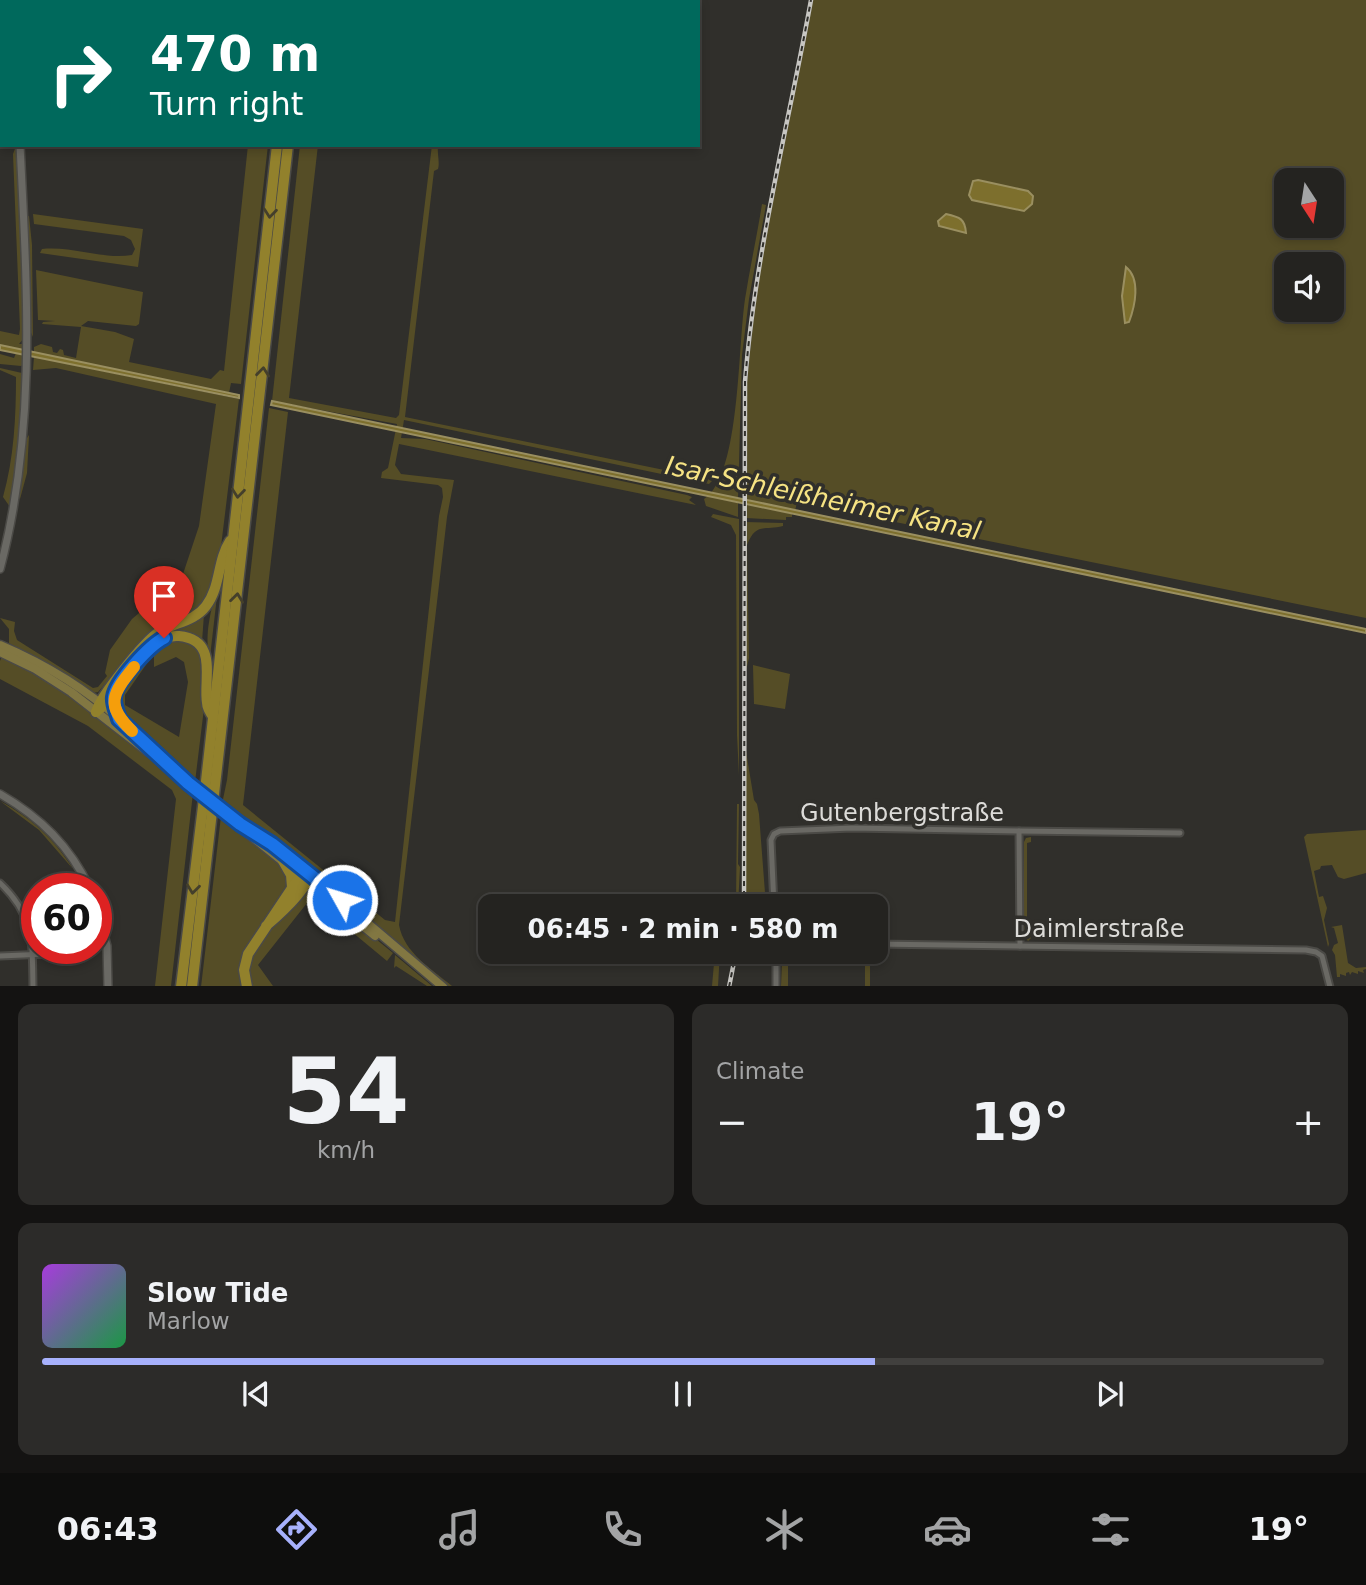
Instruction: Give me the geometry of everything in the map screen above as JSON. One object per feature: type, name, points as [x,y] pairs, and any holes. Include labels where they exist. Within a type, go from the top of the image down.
[{"type":"highway","points":[[181,986],[214,718],[277,147]]},
{"type":"highway","points":[[192,986],[288,147]]},
{"type":"highway","points":[[99,707],[155,635],[190,619],[204,608],[217,585],[222,553],[233,538]]},
{"type":"highway","points":[[99,707],[156,642],[164,638],[184,637],[197,643],[206,658],[207,704],[214,718]]},
{"type":"highway","points":[[114,693],[114,706],[119,719]]},
{"type":"highway","points":[[283,861],[291,875],[292,887]]},
{"type":"highway","points":[[247,986],[244,970],[248,954],[292,887],[307,877]]},
{"type":"highway","points":[[266,926],[282,912],[307,877]]},
{"type":"main road","points":[[0,569],[10,524],[24,427],[28,361],[20,147]]},
{"type":"main road","points":[[1,648],[119,719],[188,783],[240,824],[272,844],[307,877],[443,986]]},
{"type":"main road","points":[[99,707],[147,751],[155,755]]},
{"type":"main road","points":[[0,794],[28,811],[52,832],[81,873]]},
{"type":"main road","points":[[240,824],[246,833],[307,877]]},
{"type":"main road","points":[[399,952],[436,986]]},
{"type":"main road","points":[[107,964],[108,986]]},
{"type":"street","name":"Gutenbergstraße","points":[[773,894],[771,840],[774,834],[780,831],[852,828],[1180,833]]},
{"type":"street","name":"Gutenbergstraße","points":[[1019,831],[1020,946]]},
{"type":"street","points":[[0,883],[13,897],[21,911]]},
{"type":"street","name":"Daimlerstraße","points":[[888,944],[1276,948],[1312,951],[1325,953],[1329,986]]},
{"type":"street","points":[[0,956],[21,955]]},
{"type":"street","points":[[32,964],[33,986]]},
{"type":"street","points":[[776,964],[776,986]]},
{"type":"shaded area","points":[[813,0],[1366,0],[1366,618],[856,514],[799,494],[795,511],[746,500],[747,380],[758,277]]},
{"type":"shaded area","points":[[16,147],[25,320],[23,339],[19,344],[24,344],[24,350],[0,345],[0,331],[19,335],[20,329],[13,154]]},
{"type":"shaded area","points":[[248,147],[268,147],[241,384],[231,383],[229,393],[34,352],[34,347],[41,344],[52,347],[53,352],[57,353],[60,349],[64,355],[76,358],[81,327],[42,324],[55,321],[38,320],[36,270],[143,292],[139,324],[136,326],[88,321],[81,326],[115,332],[134,339],[129,362],[211,379],[220,370],[224,371]]},
{"type":"shaded area","points":[[281,147],[284,147],[252,427],[249,427]]},
{"type":"shaded area","points":[[300,147],[318,147],[289,398],[396,418],[399,415],[432,147],[438,147],[439,167],[434,171],[405,417],[713,480],[709,484],[404,420],[401,438],[425,439],[687,495],[692,497],[689,500],[696,505],[399,444],[395,465],[401,474],[454,480],[447,517],[399,925],[413,952],[452,986],[448,986],[280,845],[222,804],[227,780],[269,408],[288,412],[243,805],[385,920],[395,922],[442,488],[438,485],[381,478],[382,472],[388,468],[397,424],[272,401]]},
{"type":"shaded area","points":[[973,181],[1028,191],[1033,196],[1032,204],[1024,211],[972,200],[969,195]]},
{"type":"shaded area","points":[[762,204],[766,205],[742,355],[738,499],[711,493],[728,455],[733,429],[745,299]]},
{"type":"shaded area","points":[[33,214],[143,229],[138,267],[40,253],[42,249],[66,249],[121,256],[132,255],[135,249],[131,240],[124,236],[34,224]]},
{"type":"shaded area","points":[[946,214],[961,219],[966,233],[939,226],[938,221]]},
{"type":"shaded area","points":[[29,216],[32,245],[33,337],[26,217]]},
{"type":"shaded area","points":[[1126,267],[1134,278],[1135,293],[1129,322],[1125,323],[1122,296]]},
{"type":"shaded area","points":[[0,345],[239,395],[239,398],[0,350]]},
{"type":"shaded area","points":[[16,353],[24,355],[24,364],[0,364],[0,354],[14,358]]},
{"type":"shaded area","points":[[34,357],[239,399],[219,563],[212,588],[199,609],[115,673],[98,692],[93,693],[9,643],[9,629],[0,618],[15,622],[17,640],[93,688],[98,687],[107,676],[105,673],[110,650],[132,619],[145,608],[175,592],[180,583],[199,526],[216,404],[56,368],[33,370]]},
{"type":"shaded area","points":[[0,368],[22,373],[23,398],[10,507],[3,497],[14,437],[16,377]]},
{"type":"shaded area","points":[[272,401],[1366,629],[1366,633],[271,405]]},
{"type":"shaded area","points":[[29,435],[27,473],[20,499],[18,496],[25,441]]},
{"type":"shaded area","points":[[708,496],[738,503],[738,517],[706,506],[704,499]]},
{"type":"shaded area","points":[[746,504],[792,514],[792,517],[786,517],[786,520],[746,518]]},
{"type":"shaded area","points":[[713,514],[739,519],[739,775],[736,535],[731,525],[711,517]]},
{"type":"shaded area","points":[[745,522],[783,523],[783,526],[758,530],[747,545],[749,658],[746,671]]},
{"type":"shaded area","points":[[217,596],[210,657],[208,635]]},
{"type":"shaded area","points":[[204,614],[202,642],[159,636]]},
{"type":"shaded area","points":[[168,639],[192,643],[203,656],[206,692],[195,782],[120,712],[117,692],[146,654],[150,659],[125,695],[125,705],[179,737],[188,682],[184,662],[176,657],[154,667],[154,646]]},
{"type":"shaded area","points":[[2,656],[77,702],[193,793],[171,986],[155,986],[176,799],[172,790],[88,726],[0,679]]},
{"type":"shaded area","points":[[753,665],[790,674],[785,709],[754,704]]},
{"type":"shaded area","points":[[746,751],[759,814],[765,894],[746,894]]},
{"type":"shaded area","points":[[0,801],[41,830],[73,869],[39,830]]},
{"type":"shaded area","points":[[739,804],[740,867],[739,894],[736,894]]},
{"type":"shaded area","points":[[221,816],[287,871],[290,878],[284,895],[246,947],[243,955],[243,986],[201,986]]},
{"type":"shaded area","points":[[1366,830],[1366,873],[1344,879],[1338,877],[1332,865],[1321,866],[1314,871],[1319,897],[1323,896],[1327,908],[1324,920],[1328,947],[1304,837],[1307,834]]},
{"type":"shaded area","points":[[1031,837],[1031,842],[1027,843],[1027,924],[1031,938],[1028,941],[1024,936],[1024,842]]},
{"type":"shaded area","points":[[309,889],[322,895],[393,953],[387,961],[311,898],[258,965],[273,986],[251,986],[249,965],[254,952]]},
{"type":"shaded area","points":[[1342,925],[1348,963],[1356,968],[1366,967],[1364,973],[1358,971],[1358,974],[1352,972],[1350,975],[1349,972],[1346,976],[1340,974],[1340,977],[1337,977],[1332,950],[1338,943],[1334,928],[1331,927]]},
{"type":"shaded area","points":[[395,955],[432,986],[427,986],[396,966],[394,968]]},
{"type":"shaded area","points":[[714,964],[719,964],[718,986],[712,986]]},
{"type":"shaded area","points":[[782,964],[788,964],[788,986],[781,986]]},
{"type":"shaded area","points":[[865,964],[870,964],[870,986],[865,986]]},
{"type":"railway","points":[[744,894],[745,382],[764,238],[811,0]]},
{"type":"railway","points":[[729,986],[734,964]]},
{"type":"slow traffic","points":[[132,731],[119,719],[113,700],[114,693],[134,667]]},
{"type":"route","points":[[164,638],[142,655],[114,693],[114,706],[119,719],[188,783],[240,824],[292,859],[342,900]]},
{"type":"water label","name":"Isar-Schleißheimer Kanal","points":[[823,498]]}]
